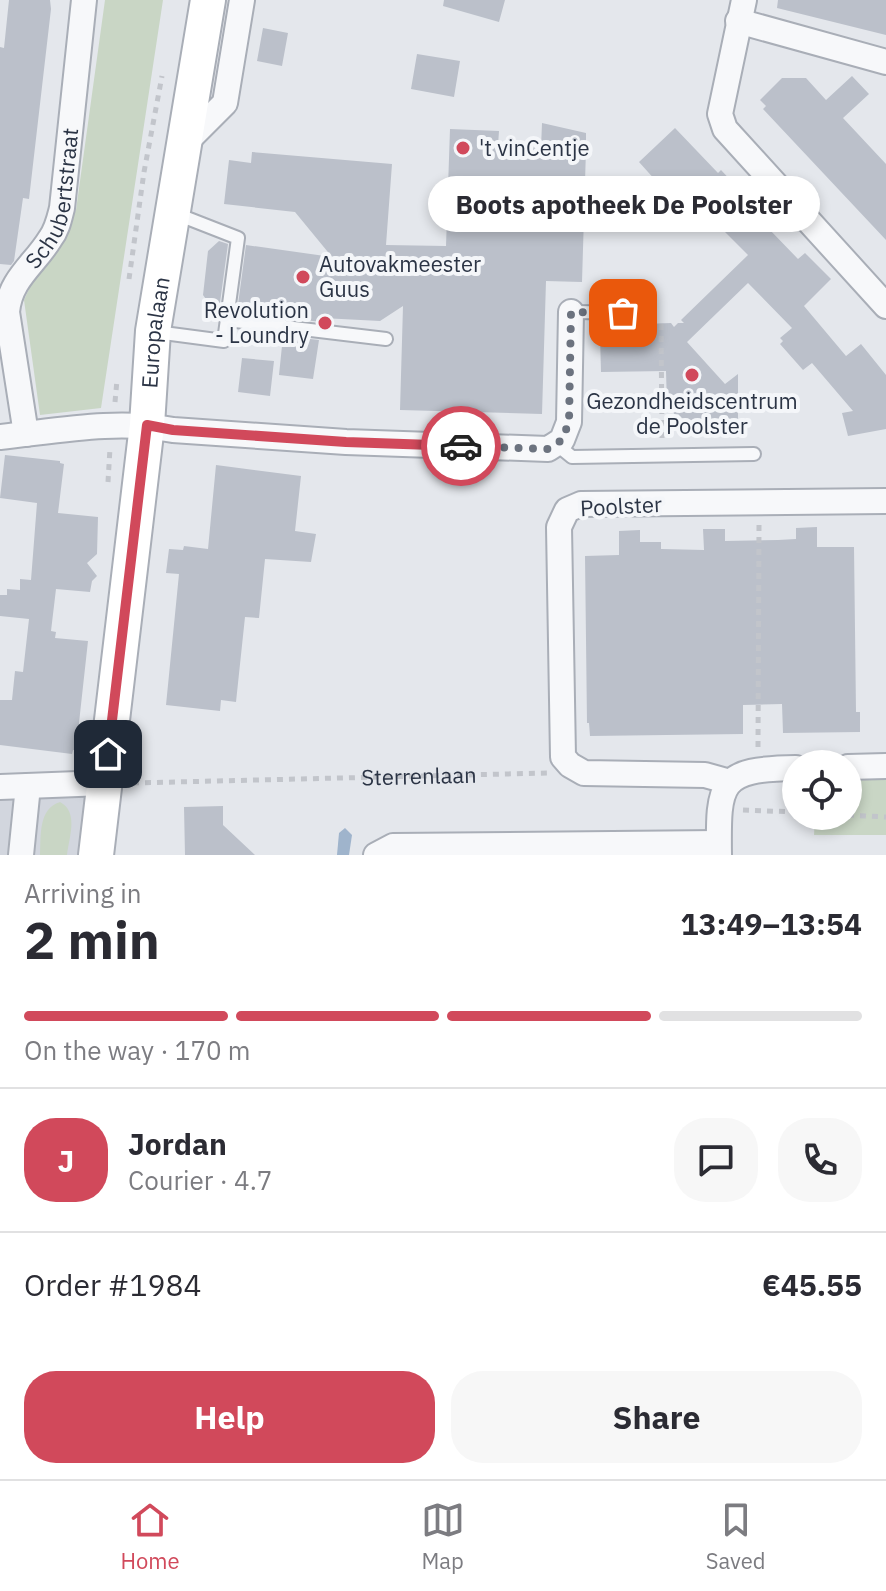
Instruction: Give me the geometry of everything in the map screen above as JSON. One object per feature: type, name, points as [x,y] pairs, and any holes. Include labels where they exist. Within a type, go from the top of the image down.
[{"type":"main road","name":"Europalaan","points":[[96,855],[147,425],[153,331],[208,0]]},
{"type":"street","name":"Schubertstraat","points":[[26,434],[7,312],[8,295],[49,241],[62,208],[84,0]]},
{"type":"street","points":[[184,144],[225,103],[242,0]]},
{"type":"street","points":[[886,62],[741,11],[720,114],[725,129],[886,306]]},
{"type":"street","points":[[0,437],[147,425],[173,430],[346,442],[548,449],[562,440],[569,422],[571,312]]},
{"type":"street","name":"Poolster","points":[[570,765],[563,757],[559,527],[567,510],[581,504],[886,501]]},
{"type":"street","points":[[570,765],[584,773],[705,775],[730,782]]},
{"type":"street","points":[[862,767],[886,766]]},
{"type":"street","points":[[376,855],[393,846],[718,849],[718,809],[730,782],[742,772],[782,768]]},
{"type":"street","points":[[0,787],[104,783]]},
{"type":"street","points":[[21,855],[28,786]]},
{"type":"lane","points":[[153,331],[224,341],[238,238],[174,213]]},
{"type":"lane","points":[[571,312],[649,313]]},
{"type":"lane","points":[[227,320],[386,339]]},
{"type":"lane","points":[[556,444],[572,457],[754,454]]},
{"type":"path","points":[[649,313],[661,324],[662,455]]},
{"type":"path","points":[[758,768],[759,503]]},
{"type":"path","name":"Sterrenlaan","points":[[104,783],[553,773],[570,765]]},
{"type":"path","points":[[718,809],[782,811]]},
{"type":"path","points":[[862,816],[886,817]]},
{"type":"shaded area","points":[[99,782],[92,855],[0,855],[0,784]]},
{"type":"green space","points":[[105,0],[163,0],[101,408],[40,415],[24,300],[76,210]]},
{"type":"green space","points":[[886,779],[886,835],[814,835],[814,830],[862,830],[862,780]]},
{"type":"green space","points":[[60,802],[66,806],[71,818],[67,855],[40,855],[44,817]]},
{"type":"water","points":[[345,828],[352,835],[349,855],[337,855],[339,833]]},
{"type":"building","points":[[9,0],[50,0],[51,9],[29,199],[23,198],[11,265],[0,264],[0,47],[4,48]]},
{"type":"building","points":[[444,0],[505,0],[499,22],[443,6]]},
{"type":"building","points":[[778,0],[886,0],[886,35],[777,8]]},
{"type":"building","points":[[263,28],[288,33],[282,66],[257,61]]},
{"type":"building","points":[[417,54],[460,61],[454,97],[411,89]]},
{"type":"building","points":[[852,76],[869,94],[843,118],[886,164],[886,240],[763,109],[766,106],[760,100],[782,78],[806,78],[826,100]]},
{"type":"building","points":[[542,123],[586,133],[586,149],[582,282],[546,281],[542,414],[400,410],[403,306],[380,321],[322,318],[321,322],[237,312],[246,245],[332,257],[295,212],[224,204],[229,160],[251,163],[252,152],[392,164],[386,245],[446,246],[450,129],[499,131],[498,145],[541,148]]},
{"type":"building","points":[[675,128],[718,173],[721,170],[773,225],[769,229],[798,259],[805,253],[831,279],[804,306],[846,356],[861,344],[886,375],[886,429],[848,436],[842,413],[853,411],[812,363],[803,370],[780,344],[783,341],[780,338],[792,328],[748,283],[687,342],[725,384],[738,374],[738,424],[688,424],[678,414],[676,416],[667,405],[666,371],[601,372],[600,336],[645,324],[671,323],[674,327],[684,323],[681,320],[748,255],[708,215],[694,228],[679,213],[669,222],[643,195],[657,182],[639,162]]},
{"type":"building","points":[[219,241],[228,244],[219,310],[213,309],[203,295],[208,251]]},
{"type":"building","points":[[283,336],[319,340],[313,379],[279,375]]},
{"type":"building","points":[[242,358],[274,361],[270,396],[238,392]]},
{"type":"building","points":[[5,455],[60,461],[64,464],[58,513],[98,517],[97,554],[87,563],[97,576],[92,581],[90,592],[56,589],[51,631],[56,632],[55,638],[88,641],[76,750],[72,754],[0,745],[0,700],[12,700],[15,671],[23,672],[29,619],[0,616],[0,595],[7,595],[7,589],[20,590],[20,579],[31,580],[37,503],[0,498]]},
{"type":"building","points":[[216,465],[301,476],[295,531],[316,534],[311,562],[265,559],[259,618],[245,617],[236,702],[221,700],[220,711],[166,705],[179,574],[166,573],[169,549],[183,550],[184,546],[208,549]]},
{"type":"building","points":[[817,527],[817,547],[854,547],[856,712],[860,712],[860,732],[783,733],[782,704],[743,705],[743,734],[590,736],[587,723],[585,556],[619,555],[619,531],[640,530],[640,542],[661,542],[661,549],[704,550],[703,529],[725,529],[725,541],[796,539],[796,528]]},
{"type":"building","points":[[223,806],[223,825],[255,855],[185,855],[184,807]]},
{"type":"way so far","points":[[461,446],[548,449],[562,440],[569,422],[571,312],[623,313]]},
{"type":"place","name":"'t vinCentje","points":[[463,148]]},
{"type":"place","name":"Autovakmeester Guus","points":[[303,277]]},
{"type":"place","name":"Boots apotheek De Poolster","points":[[623,313]]},
{"type":"place","name":"Revolution - Loundry","points":[[325,323]]},
{"type":"place","name":"Gezondheidscentrum de Poolster","points":[[692,375]]},
{"type":"route","points":[[108,754],[147,425],[173,430],[346,442],[461,446]]}]
